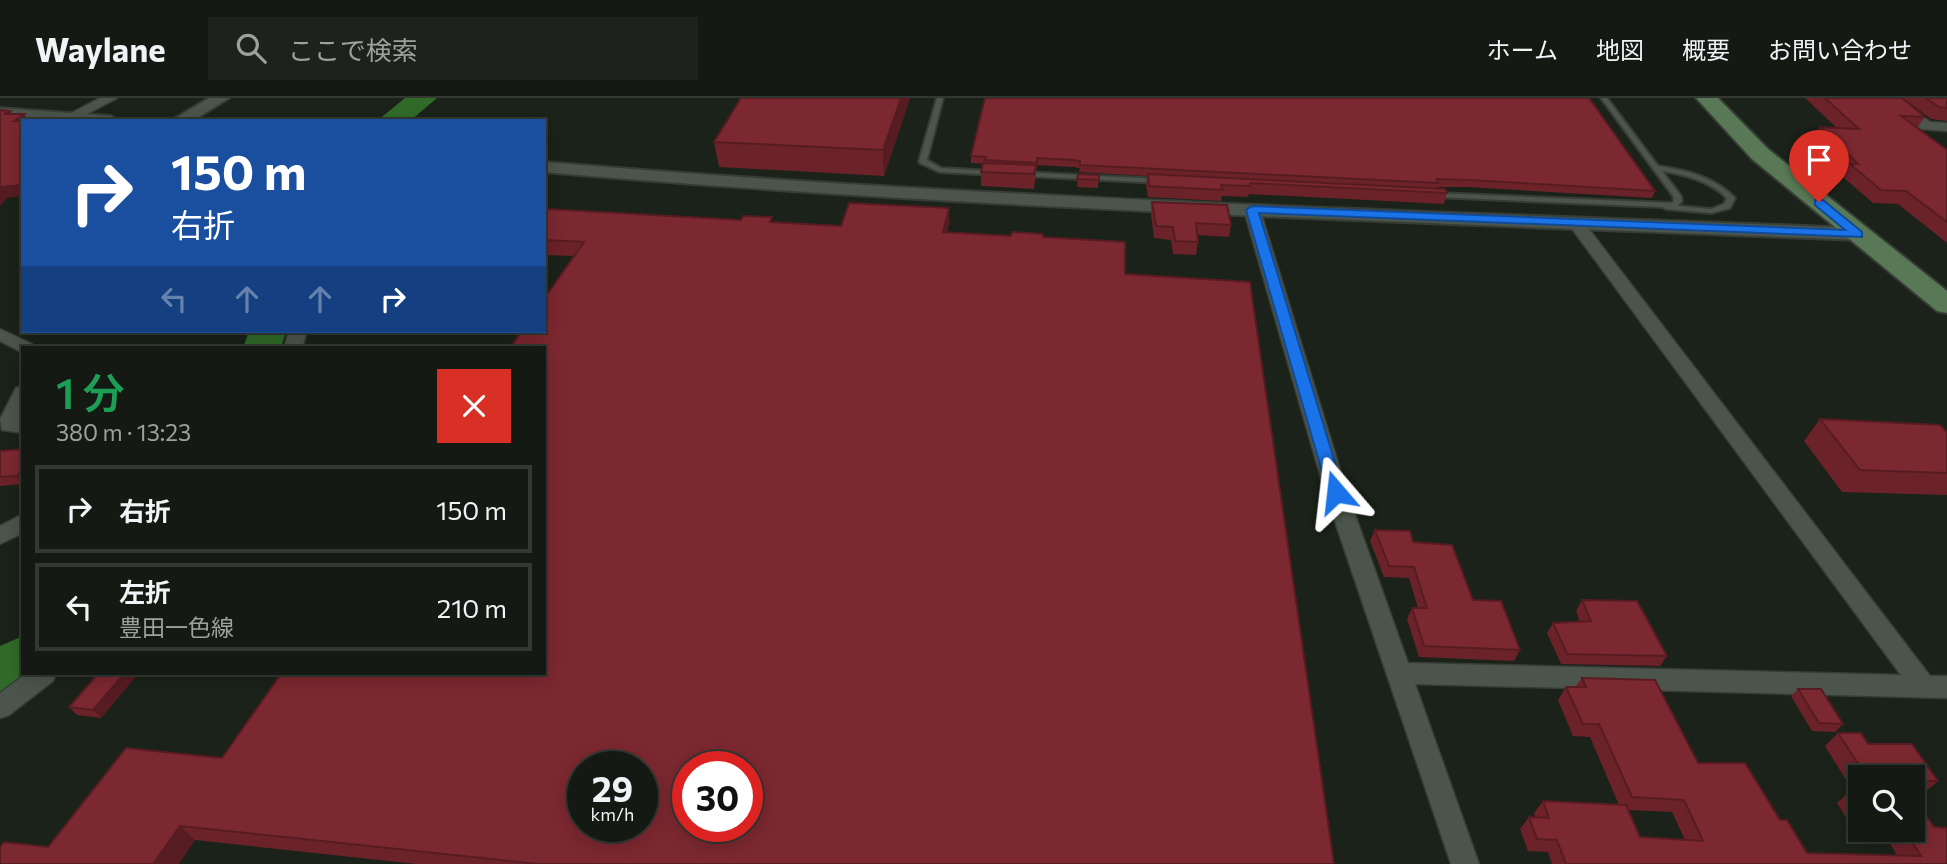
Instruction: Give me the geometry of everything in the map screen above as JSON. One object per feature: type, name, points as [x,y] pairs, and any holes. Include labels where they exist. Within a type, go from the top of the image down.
[{"type":"main road","points":[[1706,98],[1760,154],[1947,305]]},
{"type":"street","points":[[71,117],[110,98]]},
{"type":"street","points":[[183,119],[221,98]]},
{"type":"street","points":[[1891,98],[1926,126],[1947,127]]},
{"type":"street","points":[[0,113],[91,119]]},
{"type":"street","points":[[546,167],[754,185],[1252,210],[1858,234]]},
{"type":"street","points":[[1252,210],[1336,492],[1465,864]]},
{"type":"street","points":[[1576,223],[1935,687]]},
{"type":"street","points":[[0,334],[22,346]]},
{"type":"street","points":[[0,406],[21,395]]},
{"type":"street","points":[[21,395],[8,423],[21,426]]},
{"type":"street","points":[[0,536],[21,523]]},
{"type":"street","points":[[1398,673],[1935,687]]},
{"type":"street","points":[[0,707],[43,675]]},
{"type":"lane","points":[[940,98],[923,161],[939,170],[1004,173]]},
{"type":"lane","points":[[1604,98],[1677,196],[1678,201],[1674,205],[1664,206]]},
{"type":"lane","points":[[1430,195],[1664,206],[1711,211],[1727,206],[1731,198],[1723,189],[1709,181],[1656,168]]},
{"type":"lane","points":[[1018,174],[1169,181]]},
{"type":"building","points":[[741,98],[901,98],[883,150],[714,142]]},
{"type":"building","points":[[985,98],[1589,98],[1655,191],[1469,180],[1437,179],[1438,183],[1080,165],[1080,161],[1074,160],[1037,158],[1037,163],[985,160],[986,157],[971,156]]},
{"type":"building","points":[[1825,98],[1902,98],[1925,117],[1901,116],[1947,150],[1947,222],[1906,191],[1881,190],[1850,164],[1858,164],[1820,127],[1859,129]]},
{"type":"building","points":[[1926,98],[1947,98],[1947,108],[1939,107]]},
{"type":"building","points":[[0,110],[10,111],[4,114],[24,114],[14,121],[21,121],[21,185],[0,187]]},
{"type":"building","points":[[983,163],[1036,165],[1034,174],[981,172]]},
{"type":"building","points":[[1078,174],[1099,175],[1099,180],[1077,179]]},
{"type":"building","points":[[1148,174],[1445,189],[1447,193],[1250,183],[1250,186],[1221,185],[1223,190],[1149,186]]},
{"type":"building","points":[[1152,202],[1227,205],[1231,225],[1196,223],[1198,242],[1175,241],[1173,227],[1156,226]]},
{"type":"building","points":[[849,203],[949,208],[943,232],[1011,236],[1012,232],[1043,234],[1043,237],[1125,242],[1125,274],[1250,282],[1334,864],[538,864],[180,826],[153,864],[0,864],[0,847],[4,842],[48,847],[126,748],[222,758],[280,675],[546,675],[546,346],[511,346],[521,333],[546,333],[546,296],[584,242],[546,240],[546,210],[741,220],[743,216],[772,217],[770,222],[841,226]]},
{"type":"building","points":[[1820,419],[1940,425],[1947,432],[1947,473],[1860,470]]},
{"type":"building","points":[[21,449],[21,471],[17,476],[0,477],[0,451]]},
{"type":"building","points":[[1375,530],[1410,531],[1413,542],[1452,545],[1473,600],[1501,601],[1520,650],[1424,646],[1412,608],[1427,608],[1414,567],[1389,566]]},
{"type":"building","points":[[1582,600],[1637,601],[1667,656],[1567,654],[1553,623],[1591,621]]},
{"type":"building","points":[[97,675],[123,675],[93,710],[69,707]]},
{"type":"building","points":[[1582,678],[1655,680],[1698,763],[1745,763],[1780,820],[1787,820],[1807,853],[1921,856],[1912,842],[1925,842],[1925,814],[1934,827],[1947,828],[1947,864],[1566,864],[1557,840],[1537,839],[1529,817],[1549,818],[1543,801],[1626,805],[1640,837],[1703,841],[1684,800],[1632,797],[1599,724],[1583,724],[1566,687],[1586,687]]},
{"type":"building","points":[[1798,689],[1821,689],[1843,724],[1819,723]]},
{"type":"building","points":[[1838,733],[1861,733],[1868,744],[1912,744],[1938,781],[1925,781],[1925,765],[1859,765]]},
{"type":"waterway","points":[[394,119],[423,98]]},
{"type":"waterway","points":[[263,346],[266,333]]},
{"type":"waterway","points":[[0,674],[21,658]]},
{"type":"route","points":[[1336,492],[1252,210],[1858,234],[1819,202]]}]
